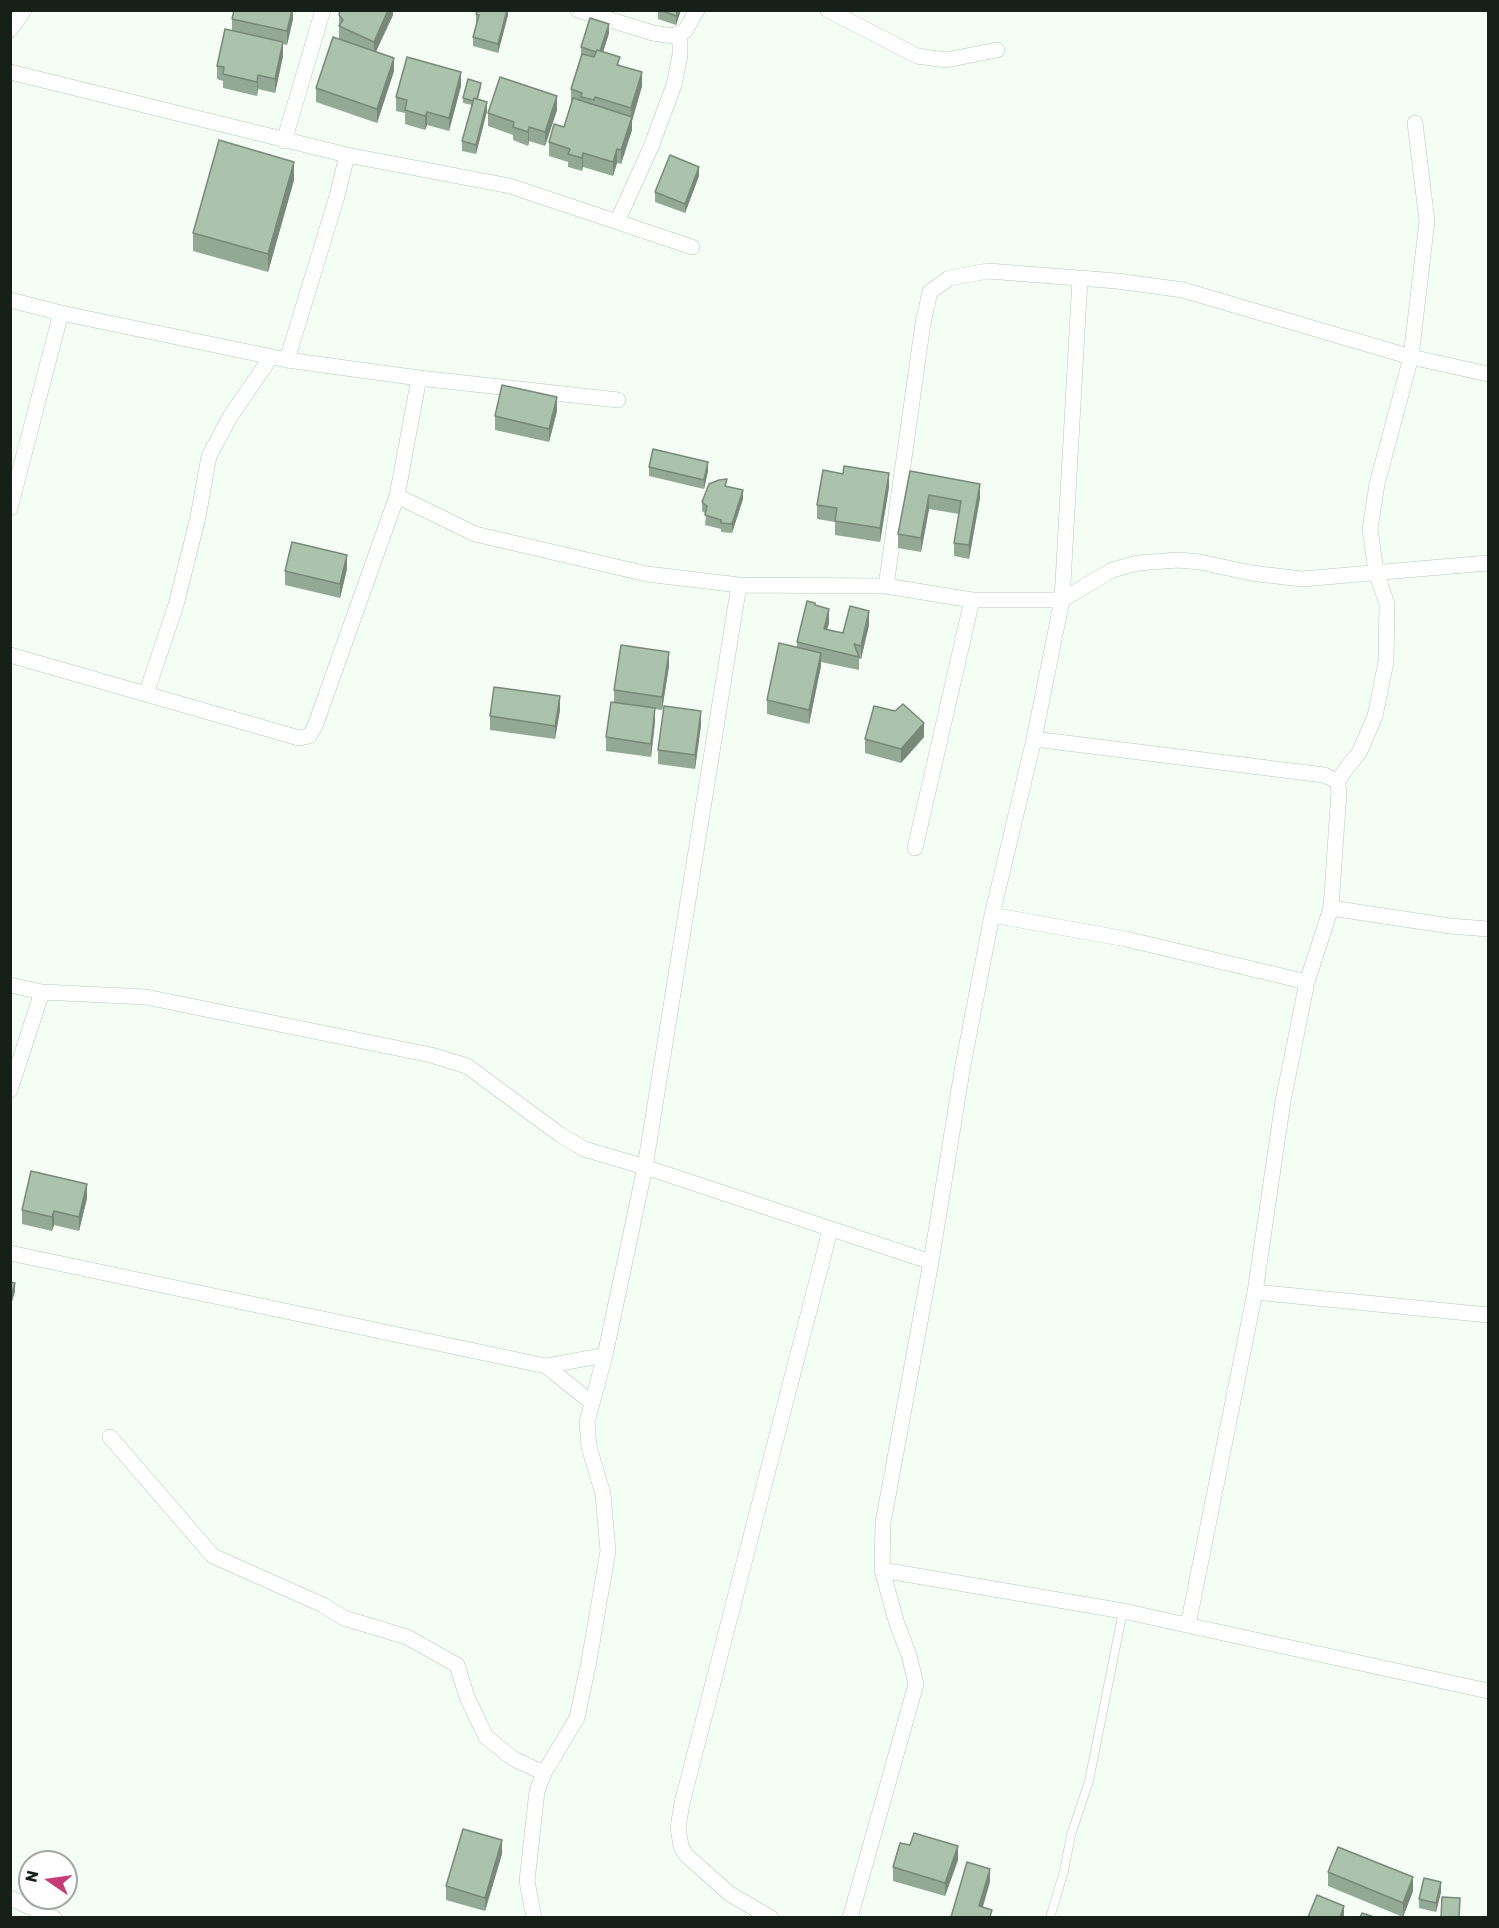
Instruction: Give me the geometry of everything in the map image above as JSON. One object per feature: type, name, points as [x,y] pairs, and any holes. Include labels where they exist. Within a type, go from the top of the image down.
[{"type":"street","points":[[10,30],[24,10]]},
{"type":"street","points":[[284,141],[323,10]]},
{"type":"street","points":[[578,10],[663,36],[680,34],[685,31],[697,10]]},
{"type":"street","points":[[828,10],[917,56],[946,60],[997,50]]},
{"type":"street","points":[[617,222],[651,147],[674,85],[680,55],[680,34]]},
{"type":"street","points":[[10,72],[284,141],[510,186],[692,247]]},
{"type":"street","points":[[1188,1625],[1255,1292],[1283,1101],[1307,982],[1331,908],[1338,781],[1360,752],[1375,716],[1386,662],[1387,604],[1376,572],[1370,530],[1377,484],[1411,357],[1426,221],[1414,123]]},
{"type":"street","points":[[287,360],[337,196],[347,155]]},
{"type":"street","points":[[886,586],[923,323],[930,292],[949,278],[988,271],[1117,281],[1183,290],[1411,357],[1488,374]]},
{"type":"street","points":[[850,1917],[915,1684],[909,1655],[897,1624],[882,1570],[883,1523],[931,1262],[963,1065],[992,915],[1034,739],[1062,600],[1080,279]]},
{"type":"street","points":[[10,300],[61,313],[287,360],[419,378],[618,400]]},
{"type":"street","points":[[10,508],[61,313]]},
{"type":"street","points":[[146,694],[176,605],[198,517],[209,456],[230,417],[271,357]]},
{"type":"street","points":[[10,655],[299,738],[309,736],[315,726],[397,496],[419,378]]},
{"type":"street","points":[[397,496],[475,534],[647,574],[739,585],[886,586],[972,600],[1062,600],[1112,570],[1138,563],[1178,560],[1302,579],[1488,563]]},
{"type":"street","points":[[534,1917],[527,1881],[537,1791],[544,1773],[577,1718],[608,1551],[603,1494],[589,1447],[587,1422],[605,1355],[645,1167],[739,585]]},
{"type":"street","points":[[915,848],[972,600]]},
{"type":"street","points":[[1034,739],[1324,775],[1338,781]]},
{"type":"street","points":[[1331,908],[1450,926],[1488,929]]},
{"type":"street","points":[[992,915],[1126,939],[1307,982]]},
{"type":"street","points":[[10,985],[42,992],[146,997],[431,1055],[467,1066],[584,1149],[931,1262]]},
{"type":"street","points":[[10,1090],[42,992]]},
{"type":"street","points":[[771,1917],[730,1894],[686,1855],[678,1838],[678,1828],[685,1791],[830,1230]]},
{"type":"street","points":[[10,1253],[546,1366],[605,1355]]},
{"type":"street","points":[[1255,1292],[1488,1315]]},
{"type":"street","points":[[546,1366],[591,1402]]},
{"type":"street","points":[[110,1437],[213,1556],[323,1605],[344,1618],[407,1637],[457,1665],[467,1697],[486,1737],[514,1760],[544,1773]]},
{"type":"street","points":[[882,1570],[1123,1611],[1488,1691]]},
{"type":"street","points":[[10,1898],[54,1917]]},
{"type":"lane","points":[[1050,1917],[1064,1872],[1071,1835],[1091,1773],[1123,1611]]},
{"type":"building","points":[[234,10],[292,10],[287,31],[232,19]]},
{"type":"building","points":[[340,10],[388,10],[374,42],[339,26],[343,20],[339,15]]},
{"type":"building","points":[[477,10],[507,10],[498,44],[473,37],[479,15],[476,14]]},
{"type":"building","points":[[660,10],[678,10],[676,16]]},
{"type":"building","points":[[590,18],[609,24],[600,51],[596,52],[581,47]]},
{"type":"building","points":[[225,29],[283,42],[275,79],[258,75],[257,82],[223,74],[224,67],[217,66]]},
{"type":"building","points":[[333,37],[394,58],[377,109],[316,88]]},
{"type":"building","points":[[597,50],[620,57],[617,65],[642,72],[631,108],[595,97],[594,100],[581,97],[582,93],[571,89],[582,54],[594,57]]},
{"type":"building","points":[[407,57],[461,72],[449,118],[427,112],[425,116],[405,110],[407,100],[396,97]]},
{"type":"building","points":[[500,77],[557,96],[545,132],[529,127],[528,132],[513,127],[514,122],[488,113]]},
{"type":"building","points":[[468,79],[481,83],[477,99],[474,98],[473,101],[463,98]]},
{"type":"building","points":[[474,98],[487,102],[476,145],[462,141]]},
{"type":"building","points":[[573,98],[632,117],[621,150],[617,149],[613,162],[583,153],[582,158],[568,154],[570,149],[549,142],[554,124],[564,127]]},
{"type":"building","points":[[219,140],[294,162],[268,254],[193,233]]},
{"type":"building","points":[[670,155],[699,167],[685,204],[655,192]]},
{"type":"building","points":[[502,385],[557,397],[549,429],[495,416]]},
{"type":"building","points":[[653,449],[708,462],[704,480],[649,467]]},
{"type":"building","points":[[844,466],[889,473],[880,528],[835,521],[837,508],[817,505],[823,470],[843,474]]},
{"type":"building","points":[[910,471],[980,484],[969,545],[954,543],[961,501],[929,495],[921,538],[898,534]]},
{"type":"building","points":[[727,479],[725,486],[743,490],[732,524],[721,523],[721,520],[705,515],[707,506],[702,502],[709,484]]},
{"type":"building","points":[[292,542],[347,555],[340,584],[285,571]]},
{"type":"building","points":[[807,601],[829,609],[824,629],[843,633],[850,606],[869,611],[861,646],[854,644],[859,657],[797,642]]},
{"type":"building","points":[[779,643],[821,653],[809,710],[767,700]]},
{"type":"building","points":[[621,645],[669,652],[662,697],[614,690]]},
{"type":"building","points":[[494,687],[560,696],[555,726],[490,716]]},
{"type":"building","points":[[611,702],[655,708],[651,744],[606,737]]},
{"type":"building","points":[[903,704],[924,723],[901,749],[865,739],[874,706],[895,711]]},
{"type":"building","points":[[664,706],[701,711],[695,755],[658,750]]},
{"type":"building","points":[[31,1171],[87,1184],[79,1217],[54,1211],[52,1217],[22,1210]]},
{"type":"building","points":[[10,1282],[15,1283],[10,1299]]},
{"type":"building","points":[[463,1829],[502,1840],[485,1898],[446,1886]]},
{"type":"building","points":[[914,1833],[958,1846],[945,1883],[893,1867],[900,1843],[910,1845]]},
{"type":"building","points":[[1338,1847],[1413,1877],[1403,1903],[1328,1872]]},
{"type":"building","points":[[967,1862],[990,1869],[979,1906],[992,1910],[990,1917],[951,1917]]},
{"type":"building","points":[[1424,1878],[1441,1882],[1436,1903],[1419,1899]]},
{"type":"building","points":[[1317,1895],[1344,1906],[1340,1917],[1308,1917]]},
{"type":"building","points":[[1442,1897],[1460,1898],[1459,1917],[1441,1917]]},
{"type":"building","points":[[1362,1913],[1374,1917],[1360,1917]]}]
